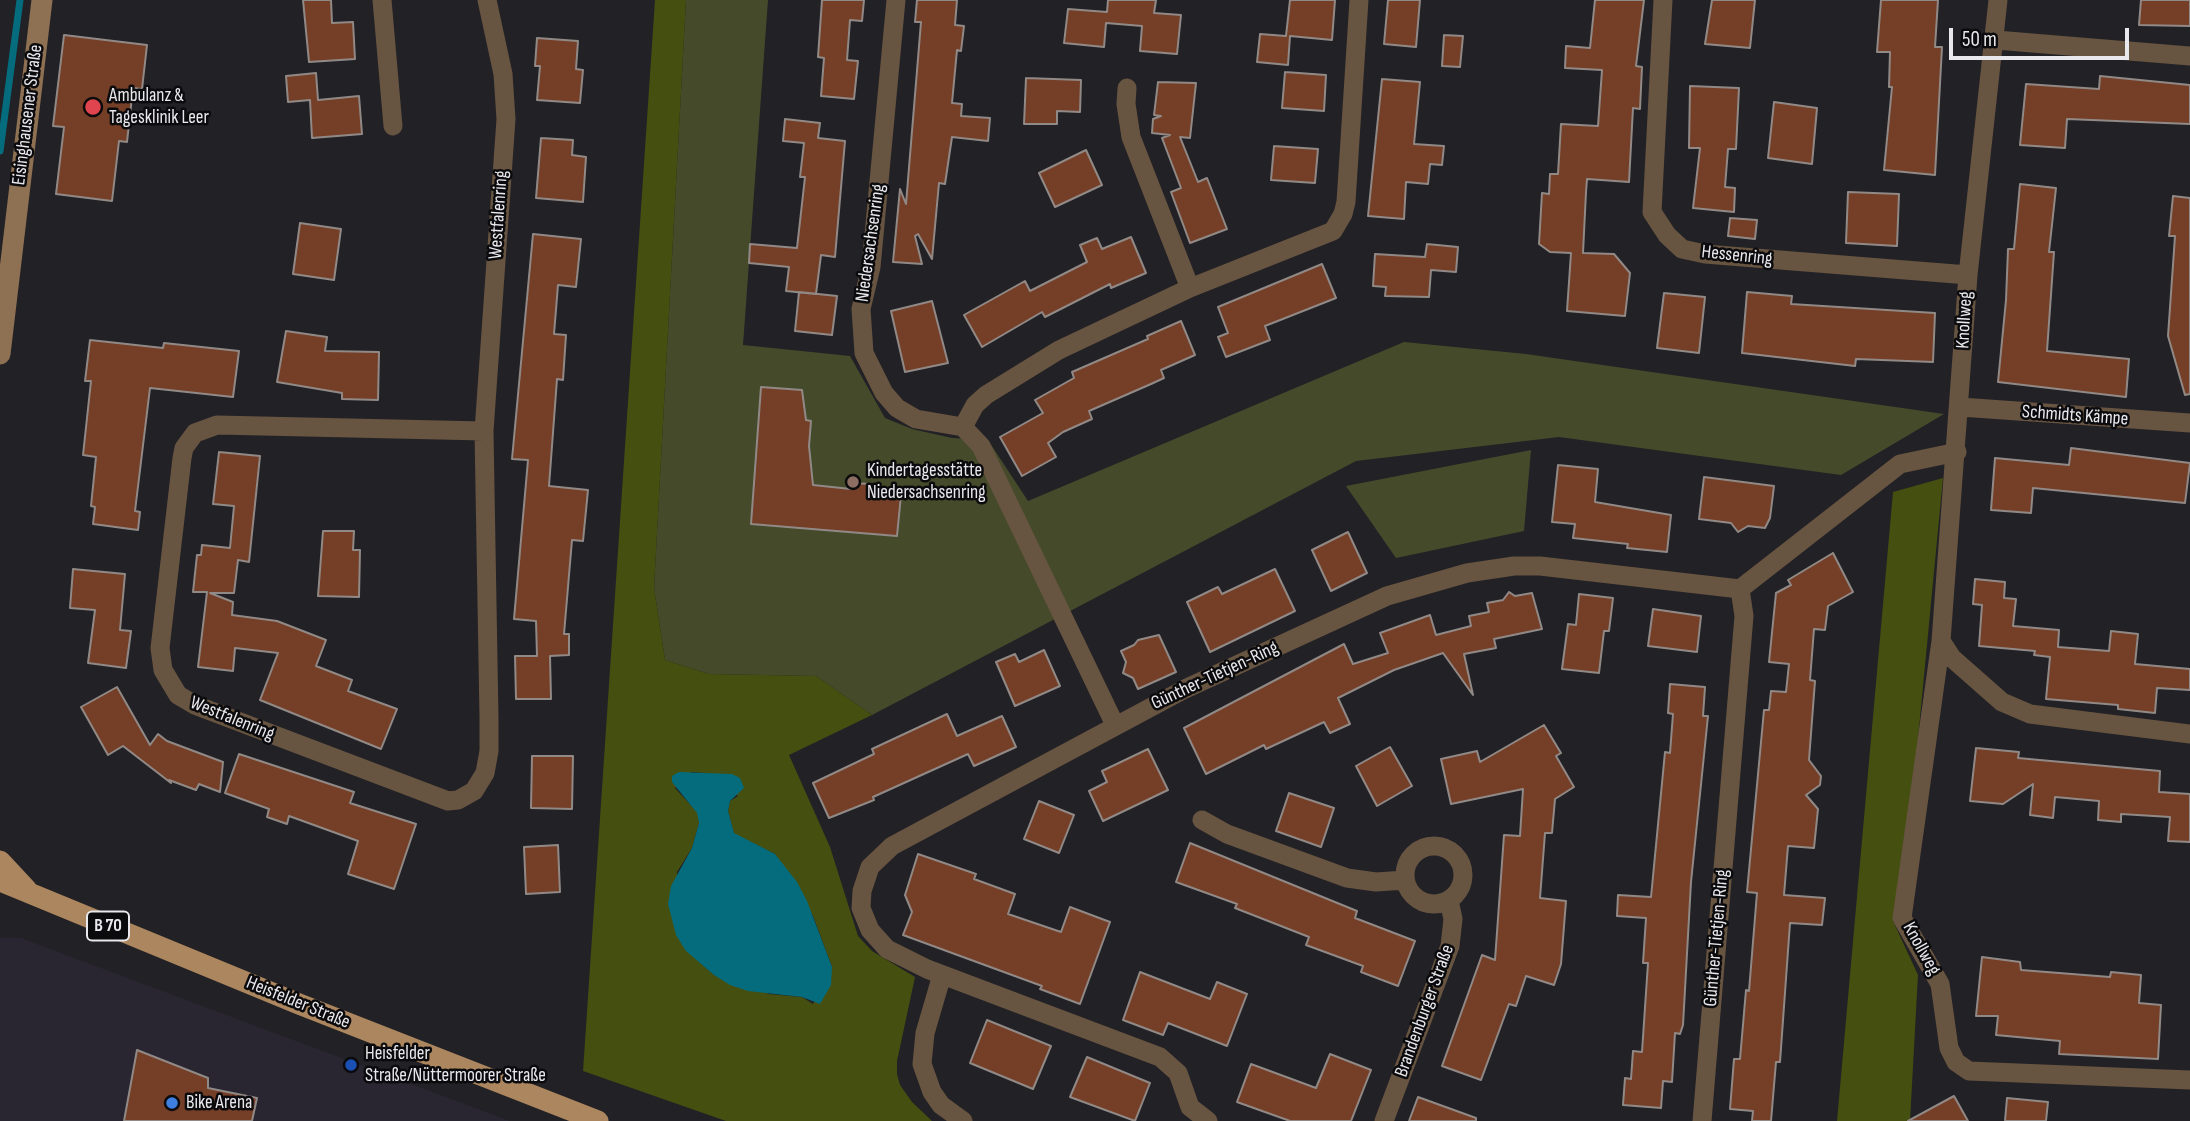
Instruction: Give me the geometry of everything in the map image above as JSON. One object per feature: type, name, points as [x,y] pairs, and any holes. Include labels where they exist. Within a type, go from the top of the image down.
[{"type":"main road","name":"B 70","points":[[0,861],[31,894]]},
{"type":"main road","name":"Heisfelder Straße","points":[[0,881],[598,1121]]},
{"type":"street","name":"Eisinghausener Straße","points":[[0,354],[42,0]]},
{"type":"street","points":[[382,0],[393,126]]},
{"type":"street","name":"Westfalenring","points":[[484,431],[217,425],[195,433],[184,448],[181,458],[160,648],[163,670],[172,687],[195,705],[434,797],[458,800],[474,791],[485,773],[489,751],[484,431],[506,119],[503,74],[487,0]]},
{"type":"street","name":"Niedersachsenring","points":[[897,0],[872,267],[861,309],[861,341],[876,379],[897,408],[916,419],[963,427]]},
{"type":"street","points":[[1115,725],[981,446],[963,427],[975,405],[986,395],[1059,349],[1190,288],[1327,236],[1339,224],[1346,202],[1359,0]]},
{"type":"street","name":"Hessenring","points":[[1663,0],[1652,212],[1667,235],[1682,249],[1705,254],[1968,275]]},
{"type":"street","name":"Knollweg","points":[[1998,0],[1996,40],[1968,275],[1941,641],[1902,918],[1940,984],[1949,1048],[1956,1062],[1969,1071],[2190,1080]]},
{"type":"street","points":[[1996,40],[2190,56]]},
{"type":"street","points":[[1127,88],[1126,104],[1131,137],[1190,288]]},
{"type":"street","name":"Schmidts Kämpe","points":[[1960,407],[2190,422]]},
{"type":"street","points":[[1740,589],[1900,464],[1957,452]]},
{"type":"street","name":"Günther-Tietjen-Ring","points":[[1208,1121],[1190,1107],[1178,1073],[1160,1056],[942,975],[887,949],[870,930],[861,908],[862,891],[870,867],[892,846],[1115,725],[1185,689],[1387,596],[1467,573],[1539,566],[1740,589],[1744,616],[1702,1121]]},
{"type":"street","points":[[1941,641],[1952,658],[2002,702],[2030,714],[2190,734]]},
{"type":"street","points":[[1202,820],[1227,834],[1347,878],[1376,882],[1405,880],[1409,891],[1427,904],[1449,900]]},
{"type":"street","name":"Brandenburger Straße","points":[[1384,1121],[1450,946],[1453,919],[1449,900],[1461,886],[1463,868],[1454,853],[1446,848],[1428,846],[1412,855],[1405,871],[1405,880]]},
{"type":"street","points":[[942,975],[925,1033],[922,1064],[932,1092],[941,1105],[963,1121]]},
{"type":"shaded area","points":[[0,938],[21,938],[510,1121],[0,1121]]},
{"type":"green space","points":[[655,0],[686,0],[654,588],[665,660],[709,674],[816,676],[872,715],[789,755],[830,847],[858,936],[872,951],[915,977],[897,1061],[897,1074],[900,1085],[912,1102],[932,1121],[726,1121],[583,1071]],"holes":[[[691,772],[705,773],[738,796],[730,801],[728,811],[734,834],[775,854],[813,916],[832,967],[813,1004],[802,997],[769,994],[714,975],[686,950],[677,872],[692,848],[699,823],[698,813],[675,788]]]},
{"type":"green space","points":[[686,0],[768,0],[743,345],[850,356],[885,418],[912,429],[952,438],[988,440],[1028,501],[1404,342],[1526,354],[1944,414],[1841,475],[1559,437],[1356,461],[872,715],[816,676],[709,674],[665,660],[654,588]]},
{"type":"green space","points":[[1531,450],[1524,531],[1396,558],[1346,486]]},
{"type":"green space","points":[[1943,478],[1917,749],[1893,921],[1918,975],[1910,1121],[1837,1121],[1893,492]]},
{"type":"water","points":[[679,772],[732,774],[740,778],[744,788],[730,801],[728,811],[734,833],[775,854],[797,882],[807,901],[832,967],[831,985],[820,1004],[802,997],[748,991],[730,985],[686,951],[676,935],[668,904],[671,886],[692,848],[699,823],[697,813],[672,782],[672,776]]},
{"type":"building","points":[[303,0],[331,0],[332,23],[353,22],[355,59],[309,62]]},
{"type":"building","points":[[822,0],[864,0],[862,21],[850,20],[847,60],[858,61],[854,99],[821,96],[824,58],[818,57]]},
{"type":"building","points":[[917,0],[957,0],[955,25],[964,26],[961,51],[957,50],[952,103],[962,104],[961,116],[990,118],[988,141],[952,137],[945,184],[939,183],[932,259],[918,234],[915,236],[922,264],[893,262],[900,189],[906,204],[921,22],[915,22]]},
{"type":"building","points":[[1108,0],[1156,0],[1154,13],[1181,15],[1177,54],[1140,51],[1142,26],[1106,23],[1104,47],[1064,43],[1068,9],[1107,12]]},
{"type":"building","points":[[1290,0],[1335,0],[1332,40],[1290,36],[1288,65],[1257,62],[1260,34],[1286,36]]},
{"type":"building","points":[[1388,0],[1420,0],[1416,47],[1384,44]]},
{"type":"building","points":[[1595,0],[1644,0],[1636,66],[1642,67],[1640,109],[1633,108],[1629,182],[1587,179],[1586,192],[1583,253],[1614,254],[1630,273],[1625,316],[1567,311],[1571,253],[1550,252],[1539,244],[1542,193],[1549,194],[1550,174],[1558,174],[1561,124],[1598,126],[1602,70],[1565,68],[1566,46],[1590,48]]},
{"type":"building","points":[[1712,0],[1755,0],[1750,48],[1705,44]]},
{"type":"building","points":[[1881,0],[1938,0],[1935,47],[1942,47],[1935,175],[1884,170],[1892,87],[1889,87],[1890,52],[1877,52]]},
{"type":"building","points":[[2141,0],[2190,0],[2190,26],[2139,25]]},
{"type":"building","name":"Ambulanz & Tagesklinik Leer","points":[[64,35],[147,45],[142,89],[133,88],[127,142],[119,141],[112,201],[56,194],[64,127],[53,126]]},
{"type":"building","points":[[1444,35],[1463,36],[1460,67],[1442,66]]},
{"type":"building","points":[[537,38],[578,41],[576,69],[583,70],[580,103],[537,100],[540,66],[535,66]]},
{"type":"building","points":[[1285,72],[1326,75],[1324,111],[1282,108]]},
{"type":"building","points":[[316,73],[318,100],[359,96],[362,134],[312,138],[310,100],[288,102],[286,76]]},
{"type":"building","points":[[2100,76],[2190,85],[2190,124],[2067,119],[2065,148],[2020,145],[2026,84],[2099,89]]},
{"type":"building","points":[[1026,78],[1081,80],[1080,112],[1057,111],[1057,124],[1024,124]]},
{"type":"building","points":[[1382,79],[1420,82],[1414,144],[1444,146],[1442,165],[1430,164],[1428,184],[1406,182],[1404,219],[1368,216]]},
{"type":"building","points":[[1158,82],[1196,83],[1190,138],[1180,137],[1198,182],[1207,178],[1227,229],[1190,243],[1171,192],[1181,188],[1162,138],[1170,135],[1152,133],[1153,119],[1161,116],[1154,115]]},
{"type":"building","points":[[1690,86],[1739,88],[1736,149],[1728,149],[1725,187],[1735,188],[1734,212],[1693,208],[1700,148],[1689,148]]},
{"type":"building","points":[[1774,102],[1817,108],[1812,164],[1768,158]]},
{"type":"building","points":[[785,119],[820,123],[818,138],[845,141],[835,257],[821,255],[816,294],[786,291],[789,267],[749,263],[750,244],[797,248],[805,177],[800,177],[804,143],[783,141]]},
{"type":"building","points":[[541,138],[573,140],[572,155],[586,157],[583,202],[536,198]]},
{"type":"building","points":[[1274,146],[1318,149],[1315,183],[1271,180]]},
{"type":"building","points":[[1086,150],[1102,185],[1055,207],[1039,173]]},
{"type":"building","points":[[2020,184],[2056,188],[2049,252],[2054,252],[2047,351],[2129,359],[2126,397],[1998,382],[2008,249],[2014,249]]},
{"type":"building","points":[[1848,192],[1899,194],[1897,246],[1846,243]]},
{"type":"building","points":[[2173,196],[2190,198],[2190,394],[2185,395],[2168,336],[2175,236],[2169,236]]},
{"type":"building","points":[[1730,218],[1757,220],[1755,239],[1728,236]]},
{"type":"building","points":[[300,223],[341,229],[334,280],[293,274]]},
{"type":"building","points":[[533,234],[581,239],[576,287],[558,285],[554,334],[566,335],[563,380],[557,379],[549,486],[588,490],[583,541],[572,540],[564,634],[569,634],[569,655],[550,656],[551,699],[516,699],[515,656],[537,656],[536,621],[514,619],[528,460],[512,459]]},
{"type":"building","points":[[1131,237],[1146,273],[1111,288],[1110,284],[1045,317],[1042,312],[982,347],[964,315],[1025,281],[1030,291],[1087,262],[1080,245],[1097,238],[1102,249]]},
{"type":"building","points":[[1427,244],[1458,247],[1456,272],[1431,270],[1429,297],[1385,296],[1386,287],[1373,286],[1375,254],[1425,257]]},
{"type":"building","points":[[1322,264],[1336,298],[1265,326],[1270,340],[1226,357],[1218,337],[1228,333],[1218,307]]},
{"type":"building","points":[[799,292],[837,296],[832,335],[795,331]]},
{"type":"building","points":[[1747,292],[1792,296],[1791,304],[1935,313],[1933,362],[1856,359],[1855,366],[1742,353]]},
{"type":"building","points":[[1664,293],[1705,297],[1699,353],[1657,348]]},
{"type":"building","points":[[932,301],[948,363],[905,372],[891,311]]},
{"type":"building","points":[[1181,321],[1195,355],[1161,370],[1164,378],[1089,411],[1092,419],[1063,432],[1048,443],[1056,457],[1022,476],[1000,437],[1043,413],[1035,400],[1074,378],[1072,372],[1148,339],[1147,336]]},
{"type":"building","points":[[286,331],[327,337],[325,351],[379,352],[378,400],[342,399],[342,393],[277,382]]},
{"type":"building","points":[[90,340],[163,348],[164,343],[239,351],[233,397],[150,388],[135,511],[140,512],[138,530],[93,524],[95,507],[91,506],[96,457],[83,455],[91,381],[85,381]]},
{"type":"building","points":[[761,387],[802,390],[806,420],[811,421],[809,446],[813,485],[851,489],[852,483],[870,484],[869,492],[901,495],[897,536],[751,524]]},
{"type":"building","points":[[2071,448],[2190,463],[2185,503],[2033,488],[2031,513],[1991,510],[1995,458],[2069,465]]},
{"type":"building","points":[[219,452],[260,456],[249,562],[238,560],[234,593],[210,593],[233,602],[232,615],[277,621],[326,640],[316,666],[352,680],[348,691],[397,709],[381,749],[260,700],[278,653],[235,648],[233,671],[198,667],[207,592],[193,592],[197,555],[201,555],[202,545],[230,548],[234,506],[213,504]]},
{"type":"building","points":[[1558,465],[1598,469],[1595,502],[1671,515],[1667,552],[1627,548],[1628,544],[1573,538],[1575,524],[1552,522]]},
{"type":"building","points":[[1704,477],[1774,486],[1770,518],[1765,528],[1748,526],[1738,532],[1731,523],[1699,519]]},
{"type":"building","points":[[323,531],[354,531],[353,550],[360,550],[359,597],[318,596]]},
{"type":"building","points":[[1348,532],[1367,573],[1331,591],[1312,550]]},
{"type":"building","points":[[1833,553],[1853,592],[1828,606],[1825,630],[1814,629],[1810,680],[1815,681],[1809,760],[1821,776],[1820,785],[1806,795],[1818,809],[1814,848],[1788,846],[1784,895],[1825,898],[1822,925],[1790,923],[1780,1062],[1776,1062],[1771,1121],[1752,1121],[1753,1111],[1730,1109],[1734,1059],[1740,1059],[1746,990],[1749,991],[1757,893],[1747,892],[1764,710],[1769,710],[1771,691],[1786,692],[1789,664],[1769,662],[1776,593],[1791,585],[1788,580]]},
{"type":"building","points":[[73,569],[125,574],[120,630],[131,631],[126,668],[88,663],[95,610],[70,608]]},
{"type":"building","points":[[1275,569],[1295,611],[1210,652],[1187,602],[1218,587],[1222,594]]},
{"type":"building","points":[[1975,579],[2005,582],[2004,598],[2016,599],[2013,626],[2059,630],[2058,647],[2109,651],[2111,631],[2138,634],[2135,664],[2190,669],[2190,690],[2157,688],[2155,713],[2118,709],[2118,705],[2046,699],[2050,657],[2034,655],[2035,651],[1979,646],[1982,605],[1973,604]]},
{"type":"building","points":[[1509,592],[1515,596],[1532,593],[1542,629],[1494,639],[1496,648],[1464,654],[1473,695],[1443,653],[1394,670],[1338,698],[1350,724],[1330,733],[1324,722],[1266,749],[1264,745],[1206,774],[1184,728],[1344,644],[1353,664],[1388,653],[1380,633],[1430,615],[1436,635],[1471,626],[1469,616],[1489,612],[1487,603],[1503,600]]},
{"type":"building","points":[[1579,594],[1613,598],[1609,631],[1604,631],[1599,673],[1562,669],[1568,624],[1576,625]]},
{"type":"building","points":[[1653,609],[1701,616],[1697,652],[1648,646]]},
{"type":"building","points":[[1159,635],[1176,672],[1138,689],[1133,678],[1123,673],[1126,662],[1121,651],[1138,640]]},
{"type":"building","points":[[1044,650],[1060,686],[1015,706],[996,662],[1015,654],[1019,662]]},
{"type":"building","points":[[1670,684],[1705,687],[1703,716],[1708,716],[1691,882],[1683,1025],[1680,1034],[1675,1033],[1672,1082],[1663,1081],[1661,1108],[1623,1105],[1625,1078],[1631,1079],[1633,1051],[1642,1052],[1648,963],[1643,963],[1646,918],[1617,916],[1618,895],[1651,897],[1665,752],[1670,753],[1673,714],[1668,713]]},
{"type":"building","points":[[117,687],[150,745],[158,734],[167,741],[223,762],[220,792],[199,784],[196,790],[169,780],[171,783],[123,746],[108,755],[81,707]]},
{"type":"building","points":[[947,714],[957,736],[1002,716],[1016,747],[974,766],[968,754],[873,797],[874,800],[829,818],[813,783],[874,754],[872,749]]},
{"type":"building","points":[[1544,725],[1561,753],[1556,756],[1574,787],[1555,799],[1552,833],[1545,833],[1540,898],[1566,901],[1561,964],[1554,985],[1526,976],[1516,1006],[1509,1004],[1481,1080],[1442,1066],[1482,955],[1495,960],[1504,835],[1520,836],[1523,789],[1451,804],[1441,759],[1477,751],[1480,762]]},
{"type":"building","points":[[1390,747],[1412,786],[1377,806],[1356,766]]},
{"type":"building","points":[[1976,748],[2019,752],[2018,758],[2160,771],[2159,792],[2190,794],[2190,842],[2168,841],[2170,817],[2121,814],[2121,822],[2098,820],[2099,801],[2055,797],[2053,818],[2030,815],[2033,784],[2003,804],[1970,801]]},
{"type":"building","points":[[1148,749],[1168,790],[1103,821],[1089,791],[1107,782],[1102,771]]},
{"type":"building","points":[[239,754],[354,792],[350,803],[416,824],[394,889],[348,874],[358,841],[289,816],[287,824],[267,817],[269,809],[225,793]]},
{"type":"building","points":[[532,756],[573,756],[572,809],[531,808]]},
{"type":"building","points":[[1289,793],[1334,808],[1321,847],[1276,831]]},
{"type":"building","points":[[1039,801],[1074,815],[1059,853],[1024,839]]},
{"type":"building","points":[[1190,843],[1357,911],[1355,918],[1415,941],[1398,986],[1361,972],[1363,966],[1306,945],[1309,937],[1235,908],[1237,904],[1176,882]]},
{"type":"building","points":[[558,845],[560,892],[526,894],[524,847]]},
{"type":"building","points":[[918,854],[976,874],[974,879],[1015,894],[1008,914],[1061,932],[1070,907],[1110,922],[1080,1004],[1040,989],[1042,986],[903,935],[912,912],[905,895]]},
{"type":"building","points":[[1982,957],[2020,962],[2021,970],[2110,977],[2111,972],[2141,975],[2139,1003],[2161,1005],[2158,1059],[2059,1054],[2060,1041],[1996,1035],[1998,1016],[1976,1016]]},
{"type":"building","points":[[1140,972],[1210,999],[1217,982],[1247,994],[1227,1046],[1168,1023],[1163,1035],[1123,1020]]},
{"type":"building","points":[[987,1020],[1051,1046],[1033,1089],[970,1063]]},
{"type":"building","points":[[137,1050],[208,1078],[208,1088],[257,1098],[252,1121],[124,1121]]},
{"type":"building","points":[[1330,1054],[1371,1070],[1351,1121],[1290,1121],[1237,1102],[1251,1064],[1316,1088]]},
{"type":"building","points":[[1087,1057],[1150,1083],[1135,1121],[1070,1097]]},
{"type":"building","points":[[1954,1096],[1968,1121],[1908,1121]]},
{"type":"building","points":[[1418,1097],[1476,1118],[1476,1121],[1409,1121]]},
{"type":"building","points":[[2007,1098],[2048,1102],[2046,1121],[2005,1121]]},
{"type":"waterway","points":[[0,151],[20,0]]},
{"type":"place","name":"Ambulanz & Tagesklinik Leer","points":[[93,107]]},
{"type":"place","name":"Kindertagesstätte Niedersachsenring","points":[[853,482]]},
{"type":"place","name":"Heisfelder Straße/Nüttermoorer Straße","points":[[351,1065]]},
{"type":"place","name":"Bike Arena","points":[[172,1103]]}]
